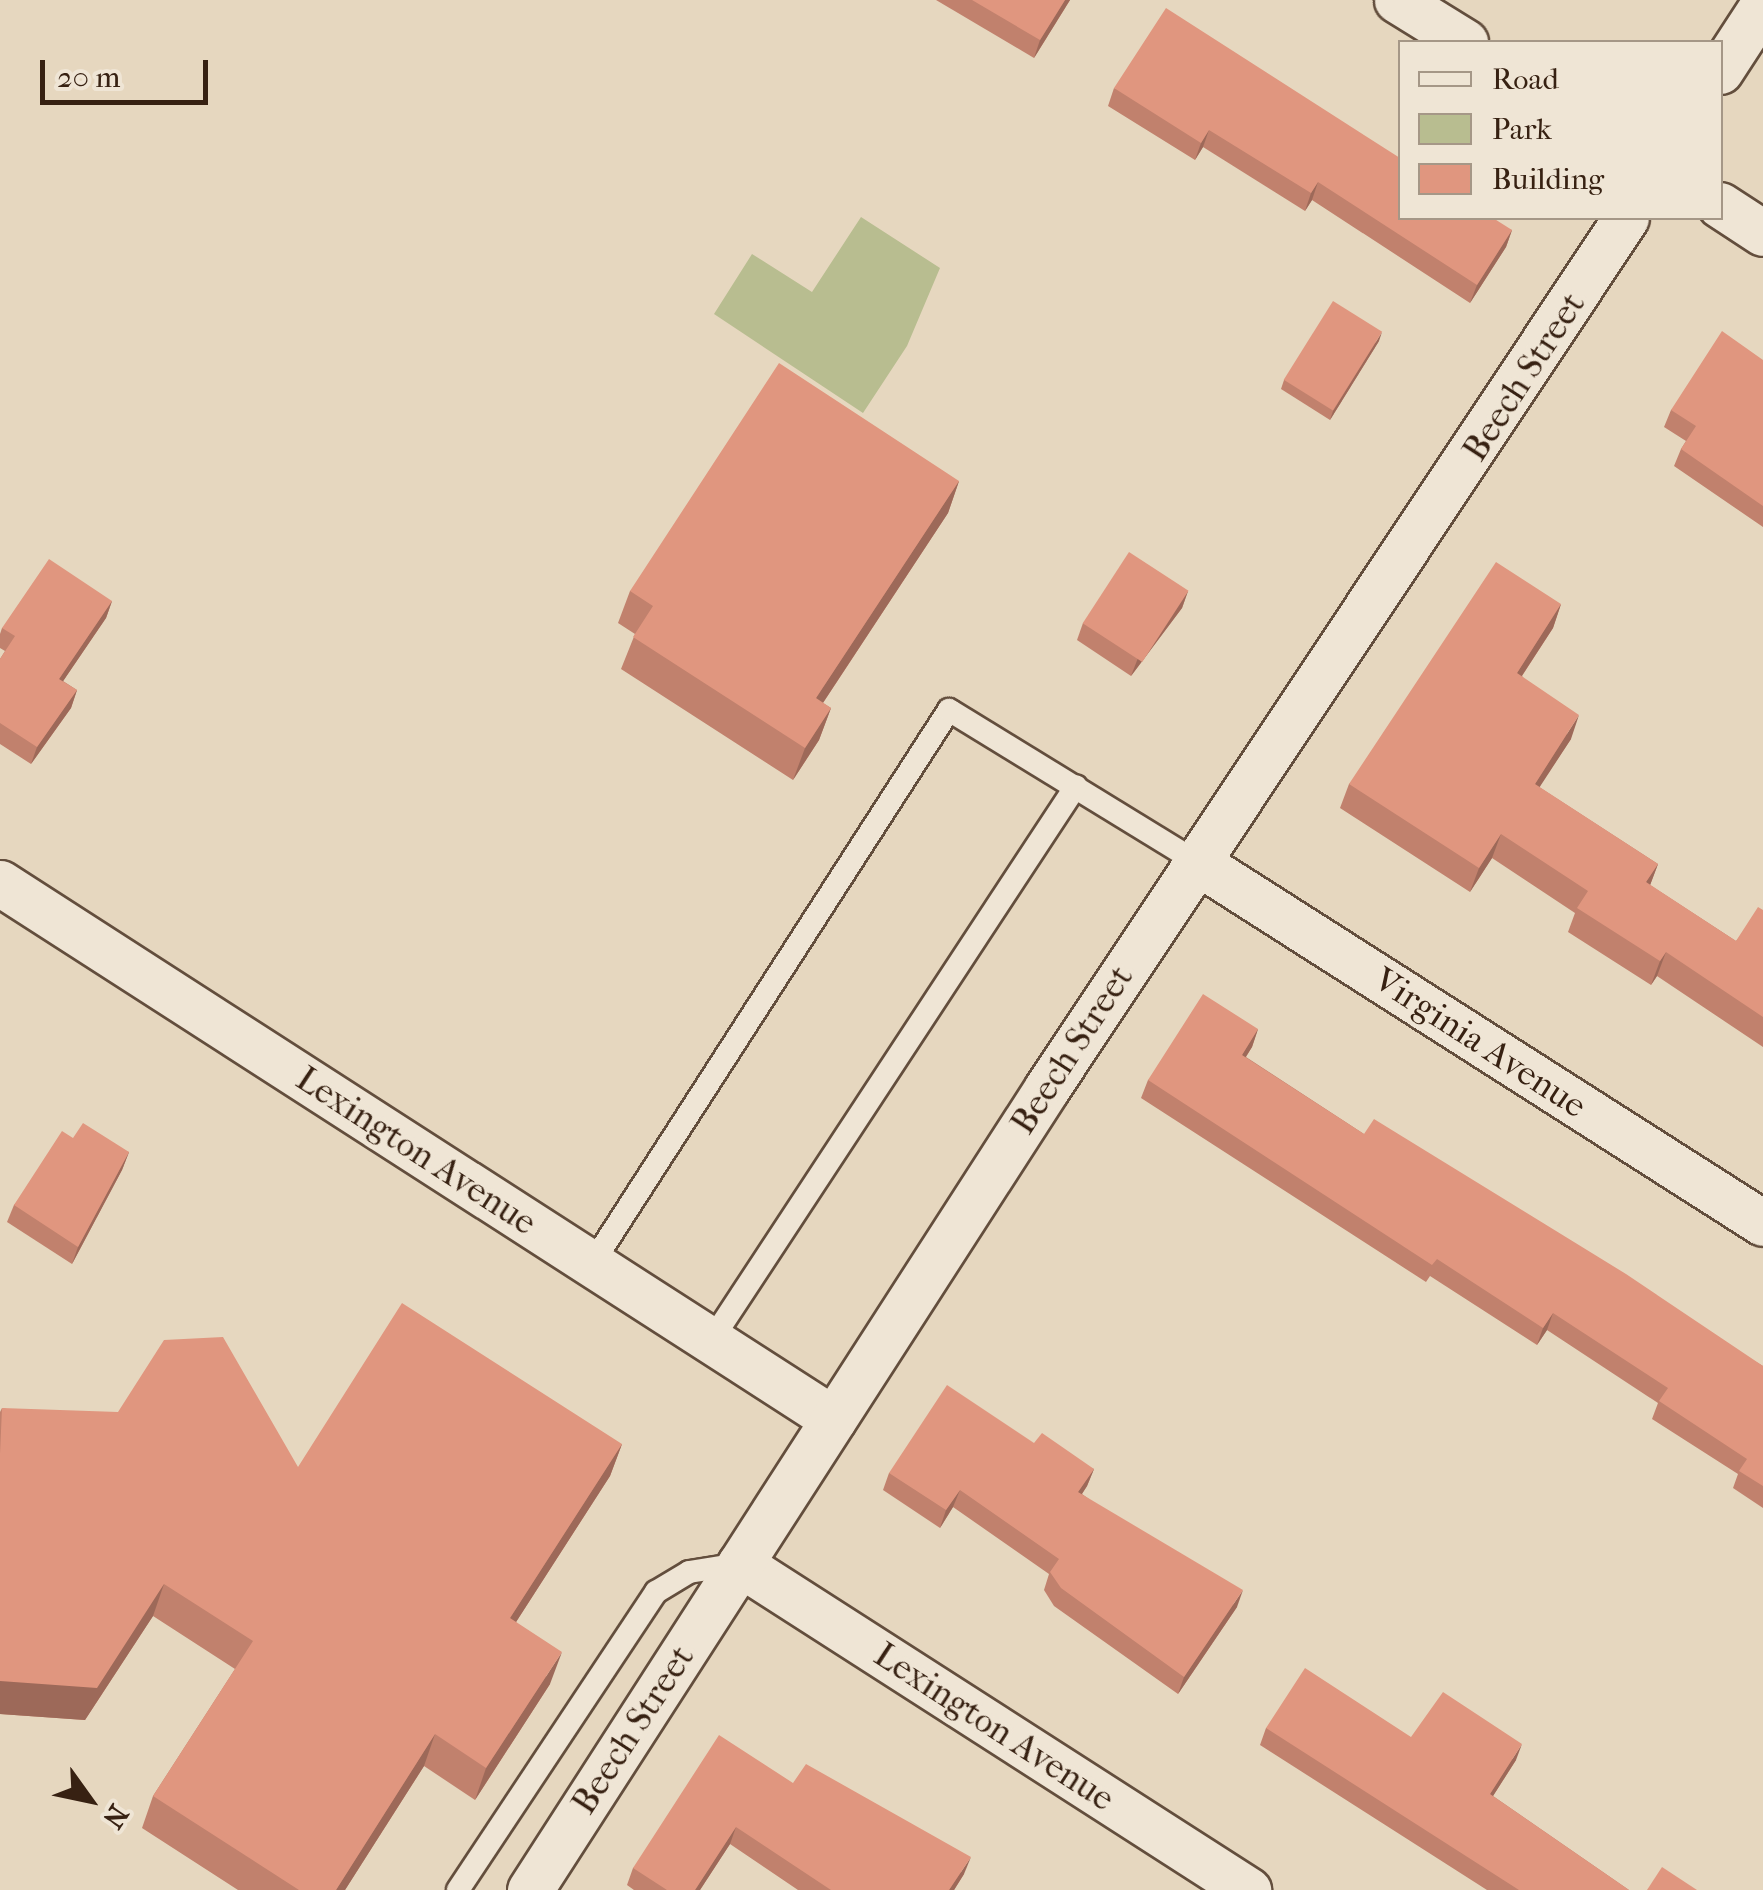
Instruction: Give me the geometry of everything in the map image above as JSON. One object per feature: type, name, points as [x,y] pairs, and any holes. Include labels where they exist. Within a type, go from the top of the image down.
[{"type":"street","points":[[1397,0],[1461,40]]},
{"type":"street","points":[[1723,66],[1763,5]]},
{"type":"street","points":[[1723,207],[1763,233]]},
{"type":"street","name":"Beech Street","points":[[530,1890],[1197,862],[1625,220]]},
{"type":"street","name":"Virginia Avenue","points":[[1197,862],[1763,1223]]},
{"type":"street","name":"Lexington Avenue","points":[[0,884],[833,1419]]},
{"type":"street","name":"Lexington Avenue","points":[[740,1564],[1248,1890]]},
{"type":"lane","points":[[592,1264],[950,710],[1197,862]]},
{"type":"lane","points":[[711,1341],[1076,786]]},
{"type":"lane","points":[[458,1890],[656,1592],[689,1572],[740,1564]]},
{"type":"green space","points":[[861,217],[940,268],[907,346],[863,413],[714,314],[752,254],[812,292]]},
{"type":"building","points":[[972,0],[1065,0],[1040,40]]},
{"type":"building","points":[[1166,8],[1398,157],[1398,220],[1496,220],[1512,230],[1477,285],[1318,182],[1311,193],[1209,130],[1201,143],[1114,88]]},
{"type":"building","points":[[1333,301],[1382,332],[1333,411],[1284,380]]},
{"type":"building","points":[[1722,331],[1763,360],[1763,506],[1681,449],[1696,426],[1671,410]]},
{"type":"building","points":[[779,363],[959,481],[816,698],[831,708],[805,748],[633,637],[653,606],[630,591]]},
{"type":"building","points":[[1129,552],[1189,591],[1142,662],[1083,623]]},
{"type":"building","points":[[49,559],[112,601],[59,679],[77,690],[37,747],[0,723],[0,659],[15,636],[2,628]]},
{"type":"building","points":[[1496,562],[1561,604],[1517,673],[1579,715],[1535,784],[1658,864],[1646,882],[1736,941],[1758,907],[1763,910],[1763,1017],[1666,952],[1660,961],[1577,908],[1588,891],[1501,834],[1479,868],[1349,784]]},
{"type":"building","points":[[1203,994],[1258,1029],[1242,1055],[1364,1134],[1374,1119],[1626,1274],[1763,1366],[1763,1486],[1739,1471],[1747,1459],[1659,1401],[1668,1388],[1553,1313],[1543,1328],[1437,1259],[1432,1265],[1148,1080]]},
{"type":"building","points":[[83,1123],[129,1152],[78,1247],[14,1205],[62,1131],[73,1138]]},
{"type":"building","points":[[402,1303],[622,1444],[510,1618],[562,1652],[486,1768],[435,1734],[336,1890],[299,1890],[153,1796],[253,1641],[164,1584],[97,1688],[0,1681],[2,1408],[118,1412],[164,1340],[223,1337],[298,1467]]},
{"type":"building","points":[[947,1385],[1034,1443],[1042,1433],[1094,1469],[1078,1492],[1243,1590],[1184,1677],[1061,1588],[1050,1572],[1059,1559],[960,1490],[946,1510],[889,1473]]},
{"type":"building","points":[[1305,1668],[1411,1737],[1443,1692],[1522,1744],[1490,1794],[1629,1890],[1519,1890],[1266,1728]]},
{"type":"building","points":[[719,1735],[793,1783],[806,1764],[971,1857],[949,1890],[831,1890],[736,1827],[695,1890],[667,1890],[633,1868]]},
{"type":"building","points":[[1662,1867],[1697,1890],[1647,1890]]}]
